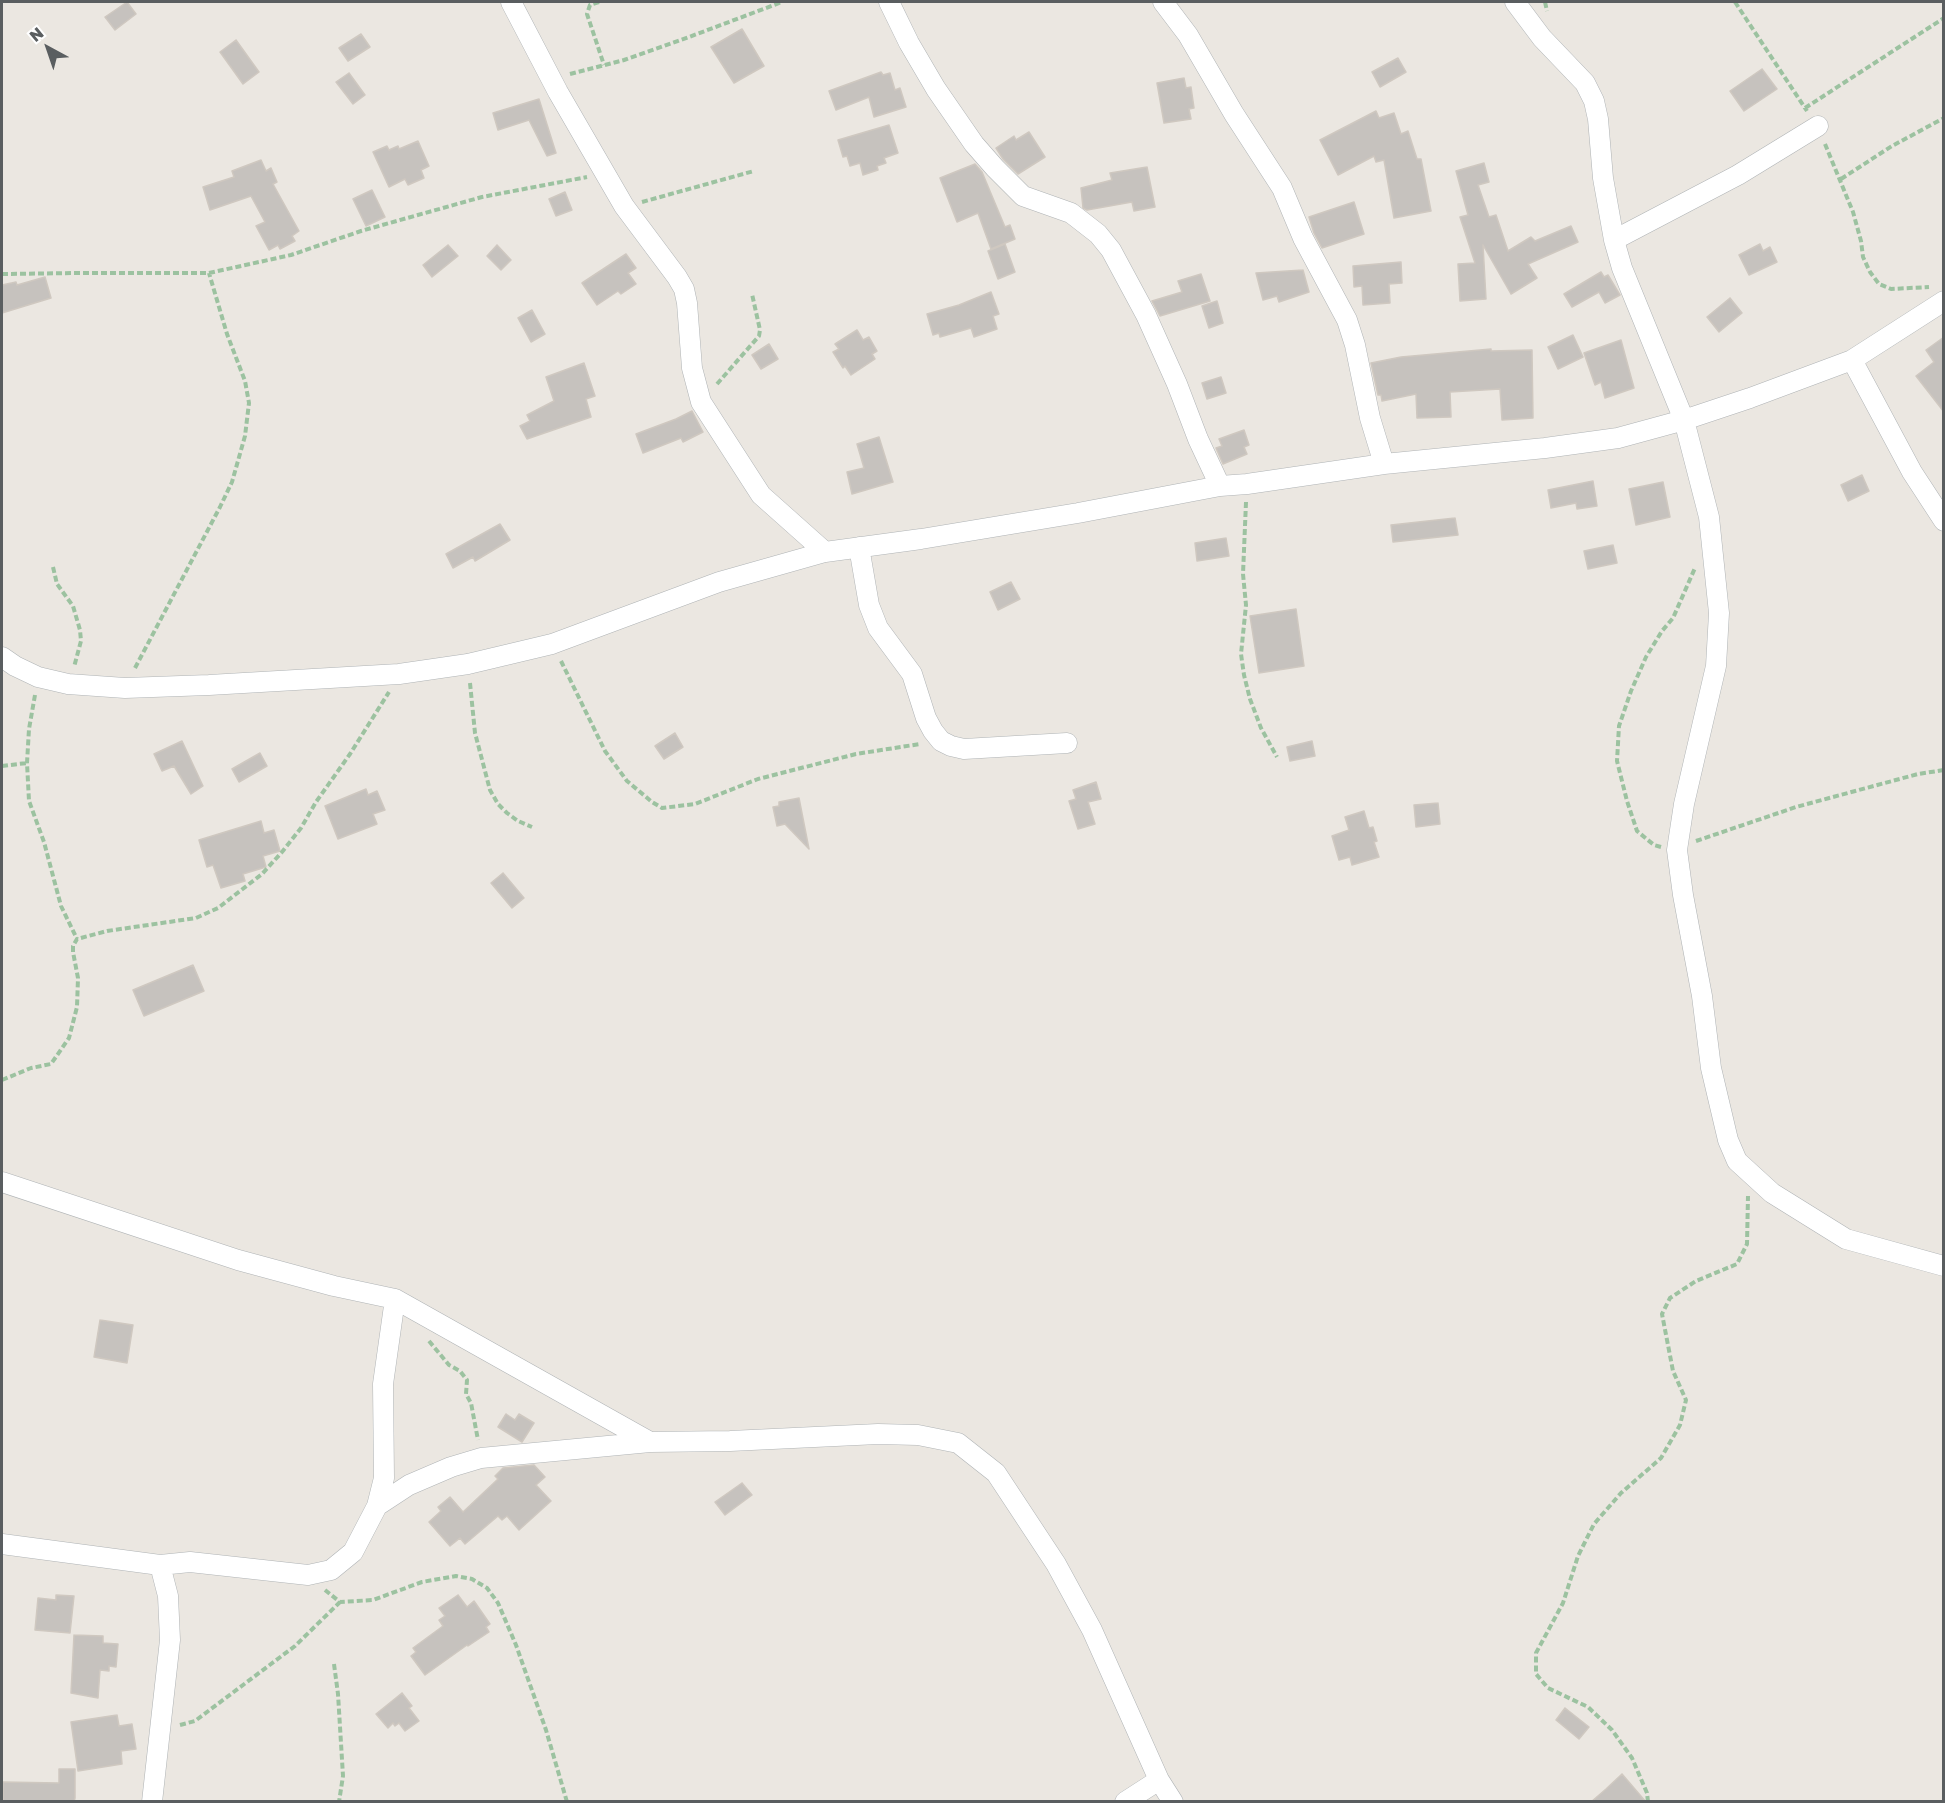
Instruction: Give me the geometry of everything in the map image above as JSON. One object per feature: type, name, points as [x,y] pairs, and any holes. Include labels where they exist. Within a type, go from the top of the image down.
[{"type":"street","points":[[511,2],[624,206],[684,289],[692,368],[701,402],[761,495],[825,552]]},
{"type":"street","points":[[890,2],[909,43],[936,88],[974,144],[995,168],[1023,196],[1071,213],[1098,234],[1111,250],[1146,315],[1220,486]]},
{"type":"street","points":[[1163,2],[1188,35],[1234,114],[1282,188],[1308,248],[1347,320],[1355,345],[1370,418],[1384,464]]},
{"type":"street","points":[[1515,2],[1542,38],[1585,83],[1594,101],[1598,119],[1603,177],[1614,240],[1622,268],[1684,420],[1709,517],[1719,613],[1716,666],[1684,804],[1677,849],[1702,996],[1711,1068],[1728,1140],[1737,1161],[1772,1192],[1846,1239],[1944,1266]]},
{"type":"street","points":[[1614,240],[1738,175],[1818,126]]},
{"type":"street","points":[[2,657],[38,677],[68,684],[126,688],[399,674],[468,664],[552,644],[719,582],[825,552],[921,540],[1220,486],[1384,464],[1545,448],[1618,438],[1684,420],[1784,387],[1852,360],[1940,294]]},
{"type":"street","points":[[1852,360],[1912,472],[1944,521]]},
{"type":"street","points":[[859,547],[869,605],[878,628],[912,674],[926,718],[941,741],[951,746],[964,748],[1067,743]]},
{"type":"street","points":[[2,1182],[238,1260],[334,1286],[395,1299],[650,1442]]},
{"type":"street","points":[[2,1544],[160,1565],[190,1562],[308,1575],[331,1570],[353,1552],[377,1506],[384,1478],[383,1384],[395,1299]]},
{"type":"street","points":[[377,1506],[409,1485],[451,1467],[481,1458],[650,1442],[730,1441],[878,1434],[918,1435],[958,1443],[996,1473],[1056,1564],[1092,1630],[1159,1780],[1173,1802]]},
{"type":"street","points":[[152,1802],[170,1640],[168,1596],[160,1565]]},
{"type":"street","points":[[1125,1802],[1159,1780]]},
{"type":"path","points":[[599,2],[590,5],[587,14],[604,65]]},
{"type":"path","points":[[552,79],[604,65],[689,37],[782,2]]},
{"type":"path","points":[[1735,2],[1818,126],[1853,212],[1863,257],[1870,272],[1879,284],[1891,289],[1940,294]]},
{"type":"path","points":[[1805,108],[1944,18]]},
{"type":"path","points":[[1840,179],[1892,146],[1944,118]]},
{"type":"path","points":[[624,206],[754,171]]},
{"type":"path","points":[[2,274],[209,273],[291,255],[361,231],[482,197],[605,173]]},
{"type":"path","points":[[126,688],[232,482],[245,436],[249,403],[245,381],[227,334],[209,273]]},
{"type":"path","points":[[701,402],[759,336],[760,330],[752,294]]},
{"type":"path","points":[[1247,484],[1242,574],[1246,605],[1241,654],[1250,699],[1261,728],[1277,757]]},
{"type":"path","points":[[1696,566],[1673,618],[1662,631],[1647,657],[1631,691],[1619,726],[1617,761],[1636,831],[1654,845],[1677,849],[1708,836],[1796,807],[1907,777],[1944,770]]},
{"type":"path","points":[[53,567],[57,584],[73,606],[80,630],[81,641],[78,655],[68,684]]},
{"type":"path","points":[[552,644],[605,751],[627,781],[662,808],[696,804],[758,779],[855,754],[941,741]]},
{"type":"path","points":[[468,664],[474,733],[490,790],[498,804],[507,813],[532,827]]},
{"type":"path","points":[[2,1080],[31,1068],[51,1064],[69,1038],[77,1007],[78,978],[73,946],[77,939],[107,931],[196,918],[218,908],[262,874],[301,828],[376,714],[399,674]]},
{"type":"path","points":[[38,677],[27,763],[29,801],[44,842],[61,906],[77,939]]},
{"type":"path","points":[[2,766],[27,763]]},
{"type":"path","points":[[1648,1802],[1647,1793],[1632,1758],[1612,1730],[1588,1707],[1548,1688],[1536,1674],[1536,1653],[1563,1603],[1578,1556],[1594,1524],[1621,1493],[1661,1458],[1680,1425],[1686,1400],[1673,1371],[1662,1314],[1670,1299],[1696,1281],[1737,1264],[1747,1244],[1748,1189],[1737,1161]]},
{"type":"path","points":[[427,1339],[449,1365],[460,1371],[467,1380],[466,1394],[471,1403],[479,1445]]},
{"type":"path","points":[[308,1575],[340,1602]]},
{"type":"path","points":[[161,1729],[195,1721],[295,1646],[340,1602],[373,1600],[422,1582],[456,1576],[472,1579],[487,1588],[498,1603],[516,1645],[546,1730],[567,1802]]},
{"type":"path","points":[[334,1664],[343,1776],[339,1802]]},
{"type":"building","points":[[127,2],[136,14],[115,30],[105,17]]},
{"type":"building","points":[[742,29],[764,66],[734,83],[711,47]]},
{"type":"building","points":[[361,34],[370,47],[348,61],[339,48]]},
{"type":"building","points":[[236,40],[259,72],[243,84],[220,52]]},
{"type":"building","points":[[1398,58],[1406,72],[1380,87],[1372,72]]},
{"type":"building","points":[[1762,69],[1777,89],[1744,111],[1730,91]]},
{"type":"building","points":[[881,72],[883,75],[890,73],[895,90],[900,88],[906,107],[874,117],[869,97],[836,110],[829,91]]},
{"type":"building","points":[[349,73],[365,95],[353,104],[336,82]]},
{"type":"building","points":[[1184,78],[1186,88],[1191,87],[1194,108],[1189,109],[1191,119],[1164,123],[1157,83]]},
{"type":"building","points":[[539,99],[556,153],[547,156],[529,120],[498,130],[493,113]]},
{"type":"building","points":[[1376,111],[1379,118],[1394,113],[1401,134],[1408,131],[1417,159],[1421,159],[1431,211],[1394,218],[1384,160],[1376,162],[1374,156],[1338,175],[1320,140]]},
{"type":"building","points":[[889,125],[898,153],[884,158],[886,163],[877,166],[878,170],[863,175],[860,163],[850,166],[847,156],[843,157],[838,140]]},
{"type":"building","points":[[1029,132],[1045,157],[1018,174],[996,148],[1014,136],[1016,140]]},
{"type":"building","points":[[418,141],[429,166],[421,170],[424,178],[408,185],[405,179],[389,187],[373,152],[387,146],[389,150],[398,146],[399,149]]},
{"type":"building","points":[[261,160],[266,171],[271,168],[277,182],[273,184],[299,231],[292,236],[295,241],[280,249],[278,245],[269,250],[256,226],[265,222],[251,196],[210,210],[203,187],[234,177],[232,171]]},
{"type":"building","points":[[1484,163],[1489,182],[1478,185],[1489,217],[1496,215],[1508,251],[1531,237],[1535,241],[1571,226],[1578,242],[1528,264],[1537,278],[1511,294],[1483,245],[1486,299],[1460,301],[1458,264],[1475,263],[1460,217],[1468,215],[1456,171]]},
{"type":"building","points":[[975,164],[982,172],[1005,227],[1010,225],[1015,239],[991,249],[978,213],[957,222],[940,178]]},
{"type":"building","points":[[1147,167],[1155,207],[1134,211],[1132,202],[1087,210],[1083,208],[1081,188],[1112,180],[1110,173]]},
{"type":"building","points":[[372,190],[385,217],[366,226],[353,199]]},
{"type":"building","points":[[565,192],[572,210],[556,216],[549,199]]},
{"type":"building","points":[[1354,202],[1364,234],[1322,248],[1309,217]]},
{"type":"building","points":[[1005,244],[1015,272],[998,279],[988,251]]},
{"type":"building","points":[[1760,244],[1763,251],[1770,247],[1777,262],[1749,275],[1739,255]]},
{"type":"building","points":[[448,245],[458,256],[432,277],[423,265]]},
{"type":"building","points":[[497,245],[511,260],[501,270],[487,256]]},
{"type":"building","points":[[626,254],[636,268],[628,273],[636,284],[621,294],[618,291],[597,305],[582,283]]},
{"type":"building","points":[[1401,262],[1402,283],[1389,284],[1390,303],[1363,305],[1362,286],[1354,287],[1353,266]]},
{"type":"building","points":[[1303,270],[1309,292],[1279,302],[1277,296],[1263,300],[1256,273]]},
{"type":"building","points":[[1601,272],[1604,277],[1608,275],[1620,295],[1605,303],[1599,292],[1572,307],[1564,294]]},
{"type":"building","points":[[1201,274],[1210,301],[1160,316],[1152,301],[1182,292],[1178,281]]},
{"type":"building","points":[[45,277],[51,298],[2,313],[2,285],[16,282],[17,285]]},
{"type":"building","points":[[991,292],[999,314],[993,316],[997,329],[974,337],[971,328],[940,337],[939,333],[933,335],[927,314],[959,305]]},
{"type":"building","points":[[1730,298],[1742,313],[1719,332],[1707,317]]},
{"type":"building","points":[[1217,301],[1223,323],[1209,328],[1202,306]]},
{"type":"building","points":[[532,310],[545,334],[531,342],[518,318]]},
{"type":"building","points":[[857,330],[863,340],[869,337],[877,351],[872,354],[875,359],[851,375],[845,366],[843,368],[833,352],[839,349],[835,344]]},
{"type":"building","points":[[1573,335],[1583,357],[1558,369],[1548,347]]},
{"type":"building","points":[[1944,337],[1944,412],[1916,376],[1934,362],[1926,350]]},
{"type":"building","points":[[1621,340],[1634,388],[1605,398],[1601,382],[1595,385],[1584,353]]},
{"type":"building","points":[[769,344],[778,359],[761,369],[752,355]]},
{"type":"building","points":[[1491,349],[1491,351],[1532,350],[1533,418],[1502,420],[1500,389],[1450,392],[1451,417],[1417,418],[1416,394],[1382,401],[1381,395],[1378,395],[1371,363],[1401,357]]},
{"type":"building","points":[[584,363],[595,396],[586,399],[591,417],[527,439],[520,426],[530,421],[527,415],[554,401],[546,377]]},
{"type":"building","points":[[1221,377],[1226,393],[1207,399],[1202,383]]},
{"type":"building","points":[[692,411],[703,432],[683,442],[681,438],[643,453],[636,434]]},
{"type":"building","points":[[1244,430],[1249,445],[1244,447],[1247,454],[1223,464],[1216,448],[1222,446],[1219,439]]},
{"type":"building","points":[[879,437],[893,482],[852,494],[847,472],[864,468],[857,444]]},
{"type":"building","points":[[1862,475],[1869,491],[1848,501],[1841,485]]},
{"type":"building","points":[[1593,481],[1597,506],[1577,509],[1576,503],[1551,508],[1548,490]]},
{"type":"building","points":[[1663,482],[1670,517],[1636,525],[1629,489]]},
{"type":"building","points":[[1455,518],[1458,535],[1393,542],[1391,525]]},
{"type":"building","points":[[500,524],[510,540],[475,561],[473,557],[453,568],[446,554]]},
{"type":"building","points":[[1226,538],[1229,556],[1197,561],[1195,543]]},
{"type":"building","points":[[1613,545],[1617,563],[1588,569],[1584,551]]},
{"type":"building","points":[[1011,582],[1020,599],[998,610],[990,592]]},
{"type":"building","points":[[1296,609],[1304,666],[1259,673],[1250,616]]},
{"type":"building","points":[[675,733],[683,747],[664,759],[655,746]]},
{"type":"building","points":[[182,741],[203,786],[191,794],[174,766],[162,771],[154,754]]},
{"type":"building","points":[[1312,741],[1315,756],[1290,761],[1287,747]]},
{"type":"building","points":[[260,753],[267,766],[239,782],[232,769]]},
{"type":"building","points":[[1096,782],[1101,799],[1088,802],[1095,824],[1078,829],[1069,801],[1076,799],[1073,790]]},
{"type":"building","points":[[366,789],[368,795],[377,791],[385,810],[373,814],[377,824],[338,839],[325,806]]},
{"type":"building","points":[[799,798],[809,849],[785,824],[777,826],[773,807],[779,806],[779,802]]},
{"type":"building","points":[[1438,803],[1440,824],[1416,827],[1414,805]]},
{"type":"building","points":[[1364,811],[1369,828],[1373,827],[1377,841],[1374,842],[1379,857],[1352,865],[1350,857],[1339,860],[1332,836],[1349,830],[1345,817]]},
{"type":"building","points":[[261,821],[264,833],[274,830],[280,851],[263,856],[266,867],[243,874],[245,881],[221,888],[213,865],[207,867],[199,840]]},
{"type":"building","points":[[503,873],[524,898],[512,908],[491,883]]},
{"type":"building","points":[[193,965],[204,991],[144,1016],[133,990]]},
{"type":"building","points":[[100,1320],[133,1325],[127,1363],[94,1357]]},
{"type":"building","points":[[506,1414],[515,1420],[519,1414],[534,1423],[522,1442],[498,1427]]},
{"type":"building","points":[[534,1465],[545,1477],[536,1485],[551,1501],[519,1530],[507,1516],[502,1520],[498,1516],[465,1544],[460,1538],[450,1546],[429,1522],[441,1511],[438,1507],[450,1497],[463,1512],[498,1479],[495,1476],[503,1468]]},
{"type":"building","points":[[742,1483],[752,1495],[725,1515],[715,1502]]},
{"type":"building","points":[[56,1595],[74,1596],[70,1633],[35,1630],[38,1598],[56,1600]]},
{"type":"building","points":[[458,1595],[467,1607],[474,1601],[490,1624],[486,1627],[489,1632],[425,1675],[411,1656],[416,1652],[413,1648],[443,1626],[439,1620],[445,1616],[439,1608]]},
{"type":"building","points":[[74,1635],[103,1636],[103,1643],[118,1644],[116,1667],[109,1666],[109,1671],[100,1670],[98,1698],[71,1693]]},
{"type":"building","points":[[402,1693],[412,1706],[409,1708],[419,1721],[405,1731],[399,1723],[395,1726],[393,1723],[388,1728],[376,1714]]},
{"type":"building","points":[[1565,1708],[1589,1727],[1579,1739],[1556,1720]]},
{"type":"building","points":[[117,1715],[119,1726],[132,1724],[136,1749],[121,1751],[122,1764],[78,1771],[71,1722]]},
{"type":"building","points":[[59,1769],[75,1769],[74,1802],[3,1802],[3,1782],[59,1783]]},
{"type":"building","points":[[1622,1774],[1646,1802],[1591,1802],[1606,1789]]}]
